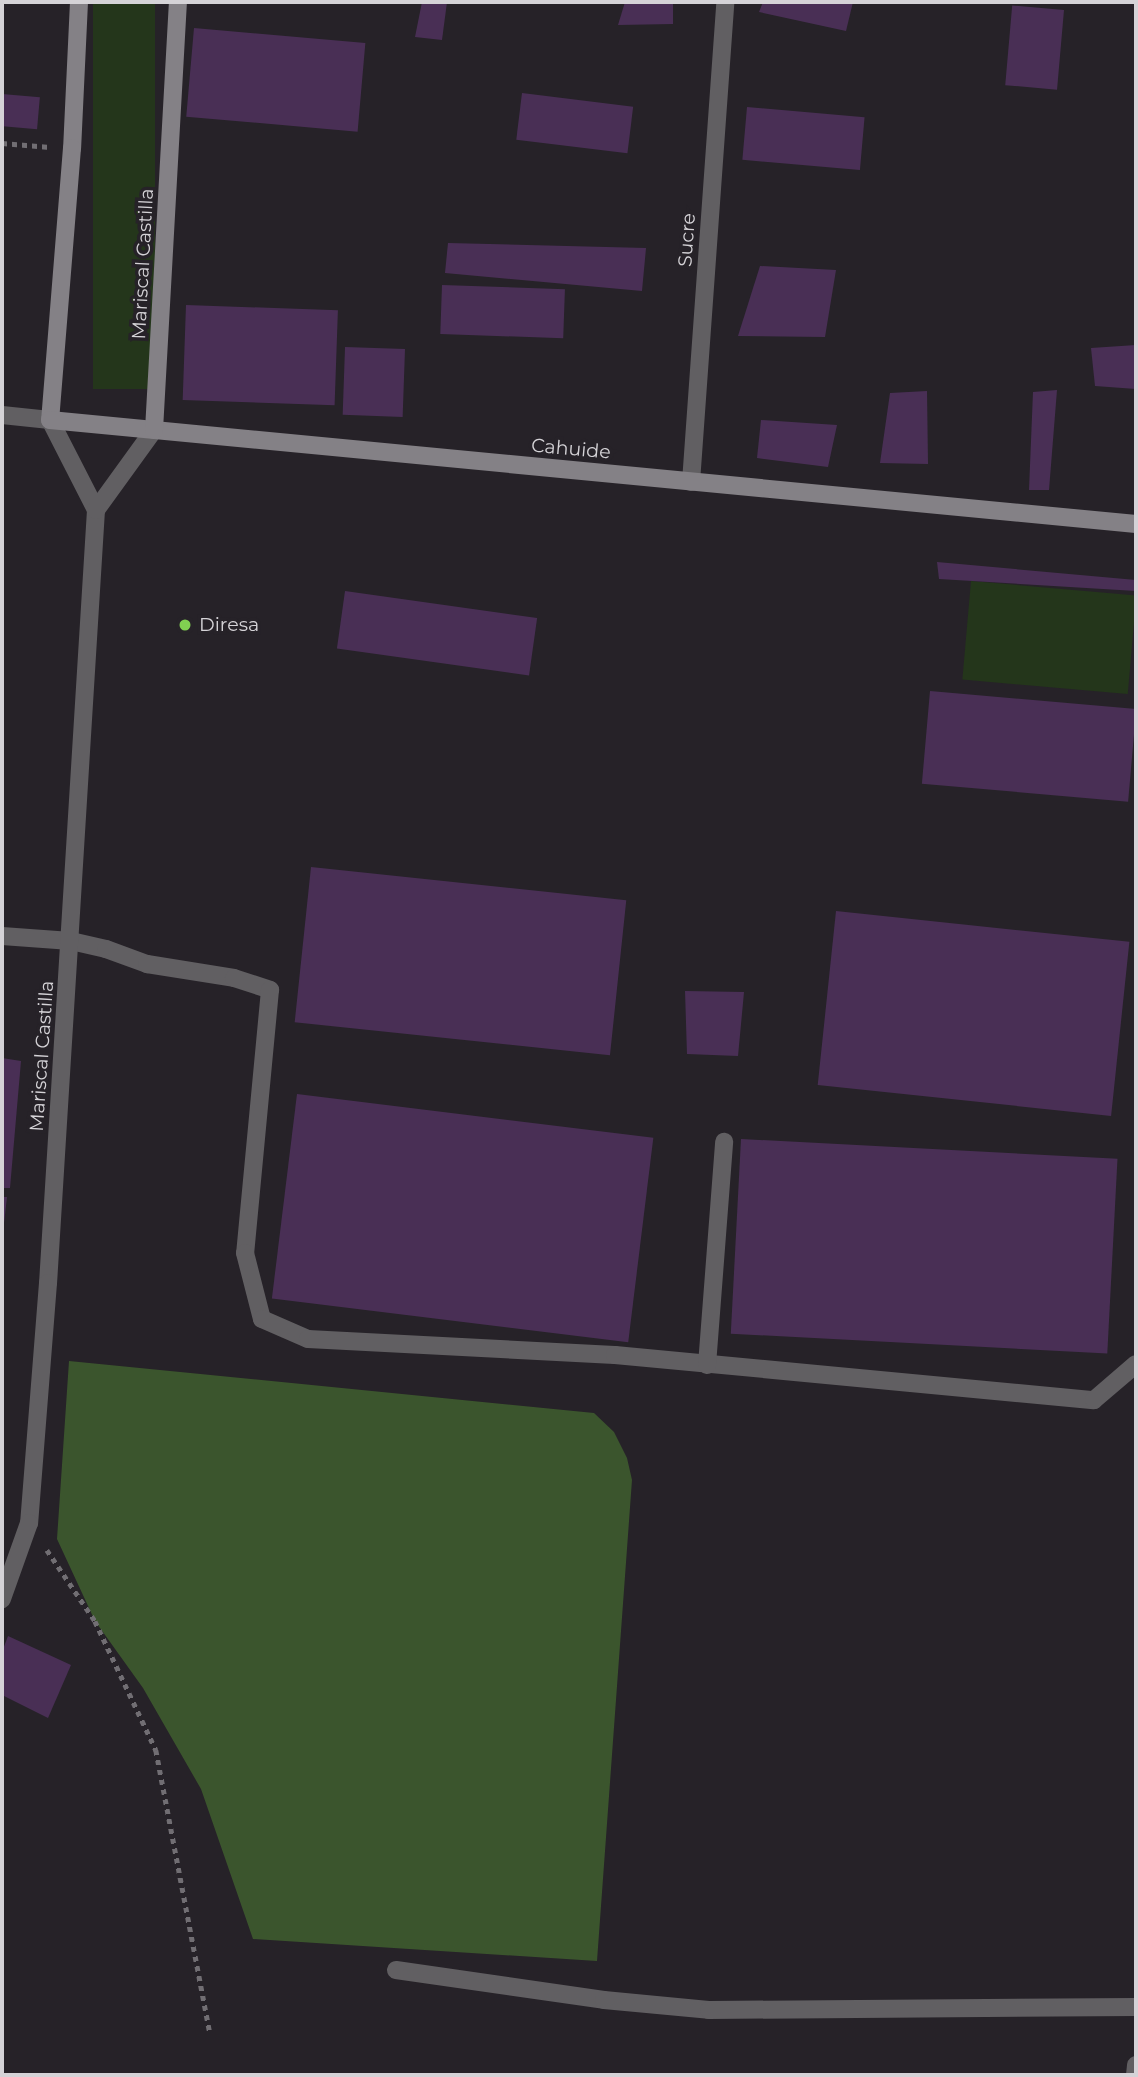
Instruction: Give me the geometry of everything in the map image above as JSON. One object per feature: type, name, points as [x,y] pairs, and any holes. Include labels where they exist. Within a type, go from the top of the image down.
[{"type":"main road","points":[[50,420],[72,148],[79,2]]},
{"type":"main road","name":"Mariscal Castilla","points":[[154,430],[178,2]]},
{"type":"main road","name":"Cahuide","points":[[50,420],[1136,524]]},
{"type":"street","name":"Sucre","points":[[691,482],[725,2]]},
{"type":"street","name":"Cahuide","points":[[2,415],[50,420]]},
{"type":"street","points":[[50,420],[96,510],[154,430]]},
{"type":"street","name":"Mariscal Castilla","points":[[2,1599],[29,1523],[71,941],[96,510]]},
{"type":"street","points":[[2,936],[71,941],[106,949],[147,964],[234,978],[270,990],[245,1253],[262,1319],[308,1339],[615,1355],[1094,1400],[1136,1364]]},
{"type":"street","points":[[708,1365],[724,1142]]},
{"type":"street","points":[[396,1970],[500,1987],[709,2010],[1136,2007]]},
{"type":"street","points":[[1135,2075],[1136,2065]]},
{"type":"path","points":[[2,143],[72,148]]},
{"type":"path","points":[[29,1523],[94,1621],[156,1749],[210,2032]]},
{"type":"green space","points":[[93,2],[155,2],[155,389],[93,389]]},
{"type":"green space","points":[[971,581],[1136,595],[1128,694],[962,680]]},
{"type":"green space","points":[[69,1361],[594,1413],[614,1432],[627,1458],[632,1480],[597,1961],[253,1939],[201,1789],[143,1688],[95,1621],[57,1539]]},
{"type":"building","points":[[422,2],[447,2],[442,40],[415,37]]},
{"type":"building","points":[[625,2],[673,2],[673,24],[618,25]]},
{"type":"building","points":[[763,2],[853,2],[846,31],[759,12]]},
{"type":"building","points":[[1012,5],[1064,10],[1057,90],[1005,85]]},
{"type":"building","points":[[194,28],[365,43],[358,132],[186,117]]},
{"type":"building","points":[[522,93],[633,107],[627,153],[516,140]]},
{"type":"building","points":[[2,94],[40,97],[37,129],[2,126]]},
{"type":"building","points":[[747,107],[865,117],[860,170],[742,160]]},
{"type":"building","points":[[448,243],[646,248],[642,291],[445,273]]},
{"type":"building","points":[[760,266],[836,270],[825,337],[738,336]]},
{"type":"building","points":[[442,285],[565,289],[563,338],[440,334]]},
{"type":"building","points":[[186,305],[338,310],[335,405],[183,400]]},
{"type":"building","points":[[1136,345],[1136,389],[1095,386],[1091,348]]},
{"type":"building","points":[[345,347],[405,349],[403,417],[343,415]]},
{"type":"building","points":[[1057,390],[1049,490],[1029,490],[1033,392]]},
{"type":"building","points":[[927,391],[928,464],[880,463],[890,393]]},
{"type":"building","points":[[761,420],[837,425],[828,467],[757,458]]},
{"type":"building","points":[[937,562],[1136,580],[1136,591],[939,579]]},
{"type":"building","points":[[345,591],[537,618],[529,675],[337,648]]},
{"type":"building","points":[[930,691],[1136,709],[1128,802],[922,784]]},
{"type":"building","points":[[311,867],[626,900],[610,1055],[295,1022]]},
{"type":"building","points":[[836,911],[1129,942],[1111,1116],[818,1085]]},
{"type":"building","points":[[685,991],[744,992],[738,1056],[687,1054]]},
{"type":"building","points":[[2,1058],[21,1061],[10,1188],[2,1188]]},
{"type":"building","points":[[297,1094],[653,1138],[628,1342],[272,1298]]},
{"type":"building","points":[[741,1139],[1117,1159],[1107,1353],[731,1334]]},
{"type":"building","points":[[2,1197],[7,1197],[3,1232],[2,1232]]},
{"type":"building","points":[[8,1636],[71,1665],[48,1718],[2,1695],[2,1652]]},
{"type":"place","name":"Diresa","points":[[185,625]]}]
